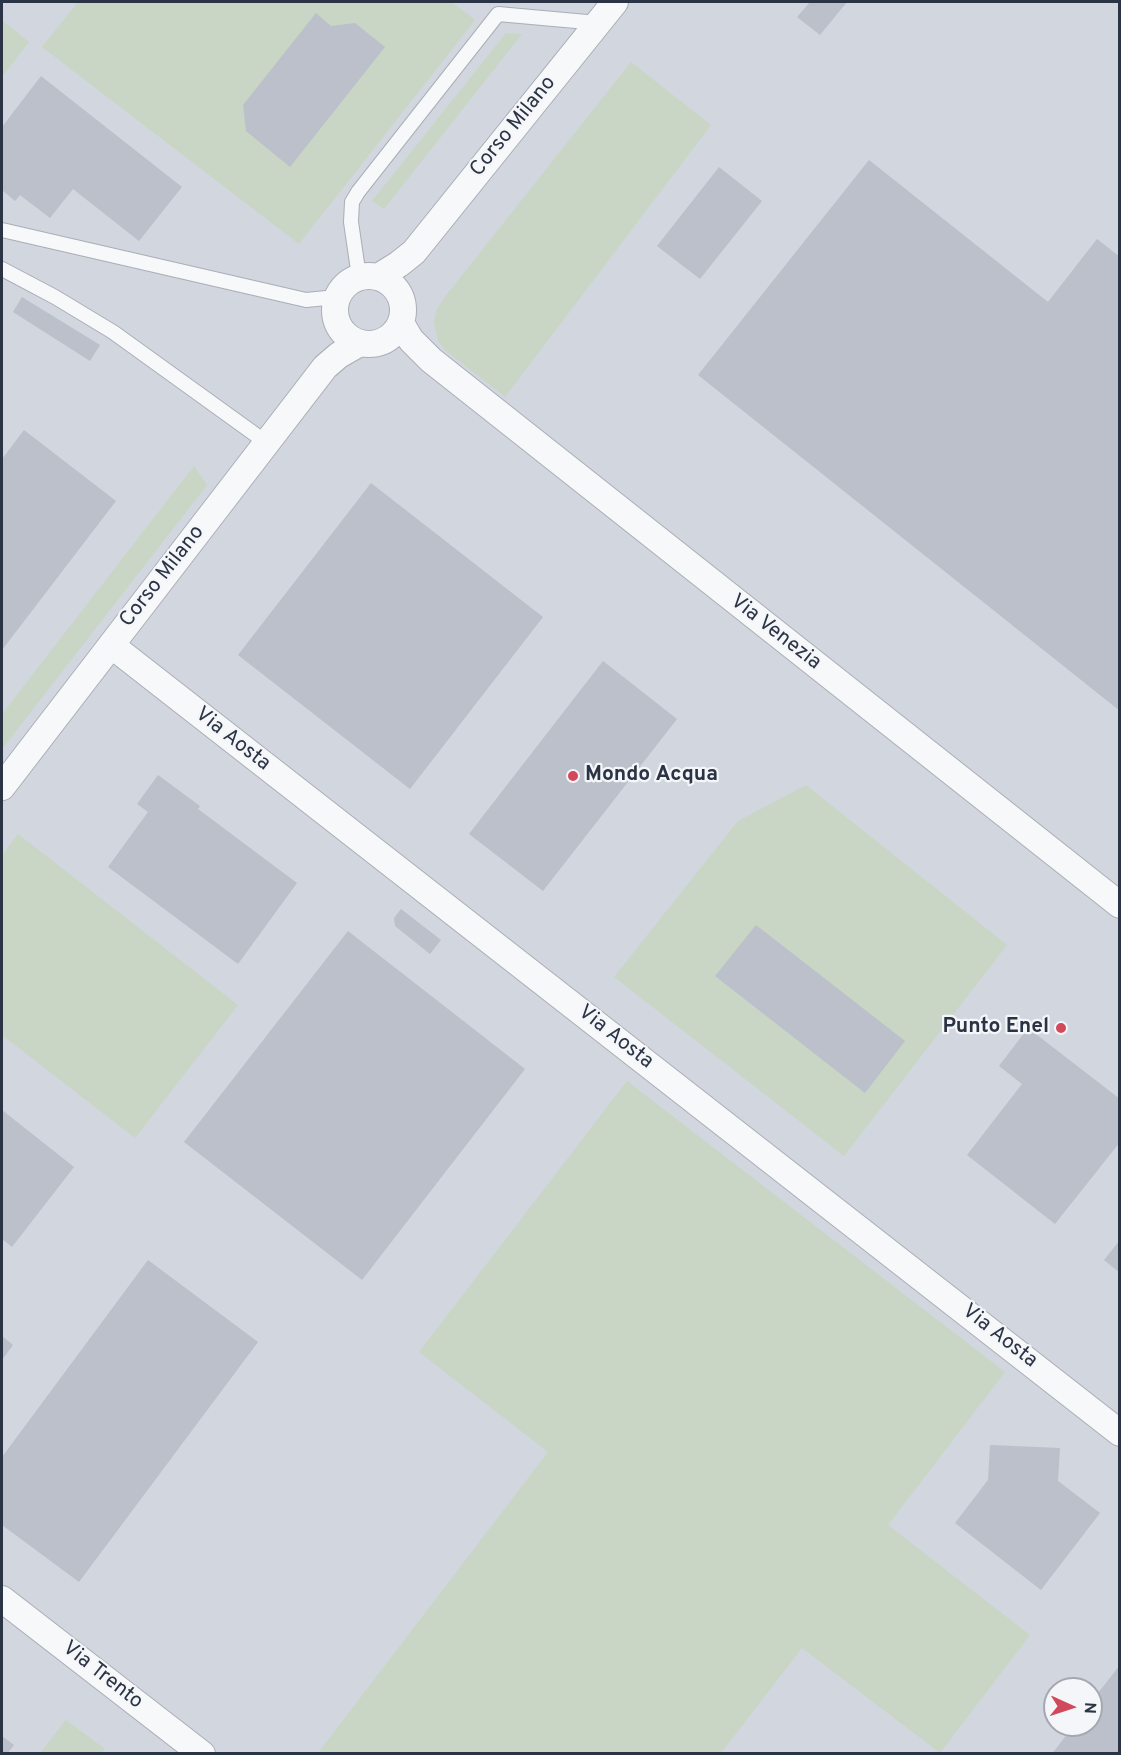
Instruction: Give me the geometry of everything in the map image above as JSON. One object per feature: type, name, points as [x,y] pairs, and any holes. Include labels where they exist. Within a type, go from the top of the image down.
[{"type":"street","name":"Corso Milano","points":[[325,368],[339,326],[334,309],[343,287],[399,264],[414,252],[615,2]]},
{"type":"street","name":"Corso Milano","points":[[2,787],[325,368],[339,355],[360,343],[374,344],[393,332],[403,314],[400,295],[406,270],[414,252]]},
{"type":"street","points":[[369,277],[395,288],[400,295]]},
{"type":"street","points":[[339,326],[350,339],[360,343]]},
{"type":"street","name":"Via Venezia","points":[[393,332],[411,340],[431,360],[1119,905]]},
{"type":"street","name":"Via Aosta","points":[[111,645],[1119,1433]]},
{"type":"street","name":"Via Trento","points":[[2,1599],[202,1754]]},
{"type":"lane","points":[[369,277],[351,222],[352,202],[498,14],[598,23]]},
{"type":"lane","points":[[2,230],[306,300],[337,297]]},
{"type":"lane","points":[[2,269],[56,297],[114,332],[267,443]]},
{"type":"shaded area","points":[[2,2],[1119,2],[1119,1753],[2,1754]]},
{"type":"green space","points":[[78,2],[452,2],[475,20],[299,244],[42,47]]},
{"type":"green space","points":[[2,20],[29,42],[2,77]]},
{"type":"green space","points":[[506,33],[522,34],[384,209],[372,201]]},
{"type":"green space","points":[[631,62],[711,125],[505,397],[445,350],[438,341],[434,322],[436,311]]},
{"type":"green space","points":[[194,466],[207,485],[2,749],[2,714]]},
{"type":"green space","points":[[806,785],[1007,945],[844,1156],[614,977],[738,821]]},
{"type":"green space","points":[[18,834],[238,1005],[135,1138],[2,1035],[2,855]]},
{"type":"green space","points":[[627,1081],[1005,1372],[888,1525],[1030,1635],[940,1753],[802,1648],[721,1753],[318,1753],[548,1452],[419,1352]]},
{"type":"green space","points":[[66,1720],[105,1749],[102,1753],[40,1753]]},
{"type":"building","points":[[810,2],[847,2],[820,35],[797,17]]},
{"type":"building","points":[[316,13],[331,26],[355,23],[385,47],[290,167],[246,131],[243,105]]},
{"type":"building","points":[[41,76],[182,187],[139,241],[73,189],[50,218],[20,195],[15,201],[2,190],[2,127]]},
{"type":"building","points":[[869,160],[1048,302],[1097,239],[1120,257],[1120,711],[698,375]]},
{"type":"building","points":[[719,167],[762,201],[700,279],[657,246]]},
{"type":"building","points":[[22,297],[100,345],[90,361],[13,312]]},
{"type":"building","points":[[24,430],[116,501],[2,650],[2,459]]},
{"type":"building","points":[[371,483],[543,617],[410,789],[238,655]]},
{"type":"building","name":"Mondo Acqua","points":[[603,661],[677,719],[543,891],[469,834]]},
{"type":"building","points":[[158,775],[200,806],[198,809],[297,883],[238,964],[108,867],[148,812],[137,804]]},
{"type":"building","points":[[401,909],[441,940],[430,954],[395,926],[394,918]]},
{"type":"building","points":[[756,925],[905,1041],[865,1093],[715,976]]},
{"type":"building","points":[[348,931],[525,1069],[362,1280],[184,1142]]},
{"type":"building","points":[[1028,1028],[1120,1099],[1120,1142],[1055,1224],[967,1155],[1022,1084],[999,1066]]},
{"type":"building","points":[[2,1110],[74,1167],[12,1247],[2,1239]]},
{"type":"building","points":[[1120,1240],[1120,1273],[1104,1260]]},
{"type":"building","points":[[148,1260],[258,1342],[79,1582],[2,1525],[2,1457]]},
{"type":"building","points":[[2,1336],[13,1345],[2,1360]]},
{"type":"building","points":[[990,1445],[1060,1448],[1058,1481],[1100,1513],[1041,1590],[955,1523],[988,1480]]},
{"type":"building","points":[[1120,1665],[1120,1754],[1052,1754],[1065,1737],[1103,1737],[1103,1687]]},
{"type":"building","points":[[2,1736],[14,1745],[7,1754],[2,1754]]},
{"type":"place","name":"Mondo Acqua","points":[[573,776]]},
{"type":"place","name":"Punto Enel","points":[[1061,1028]]}]
